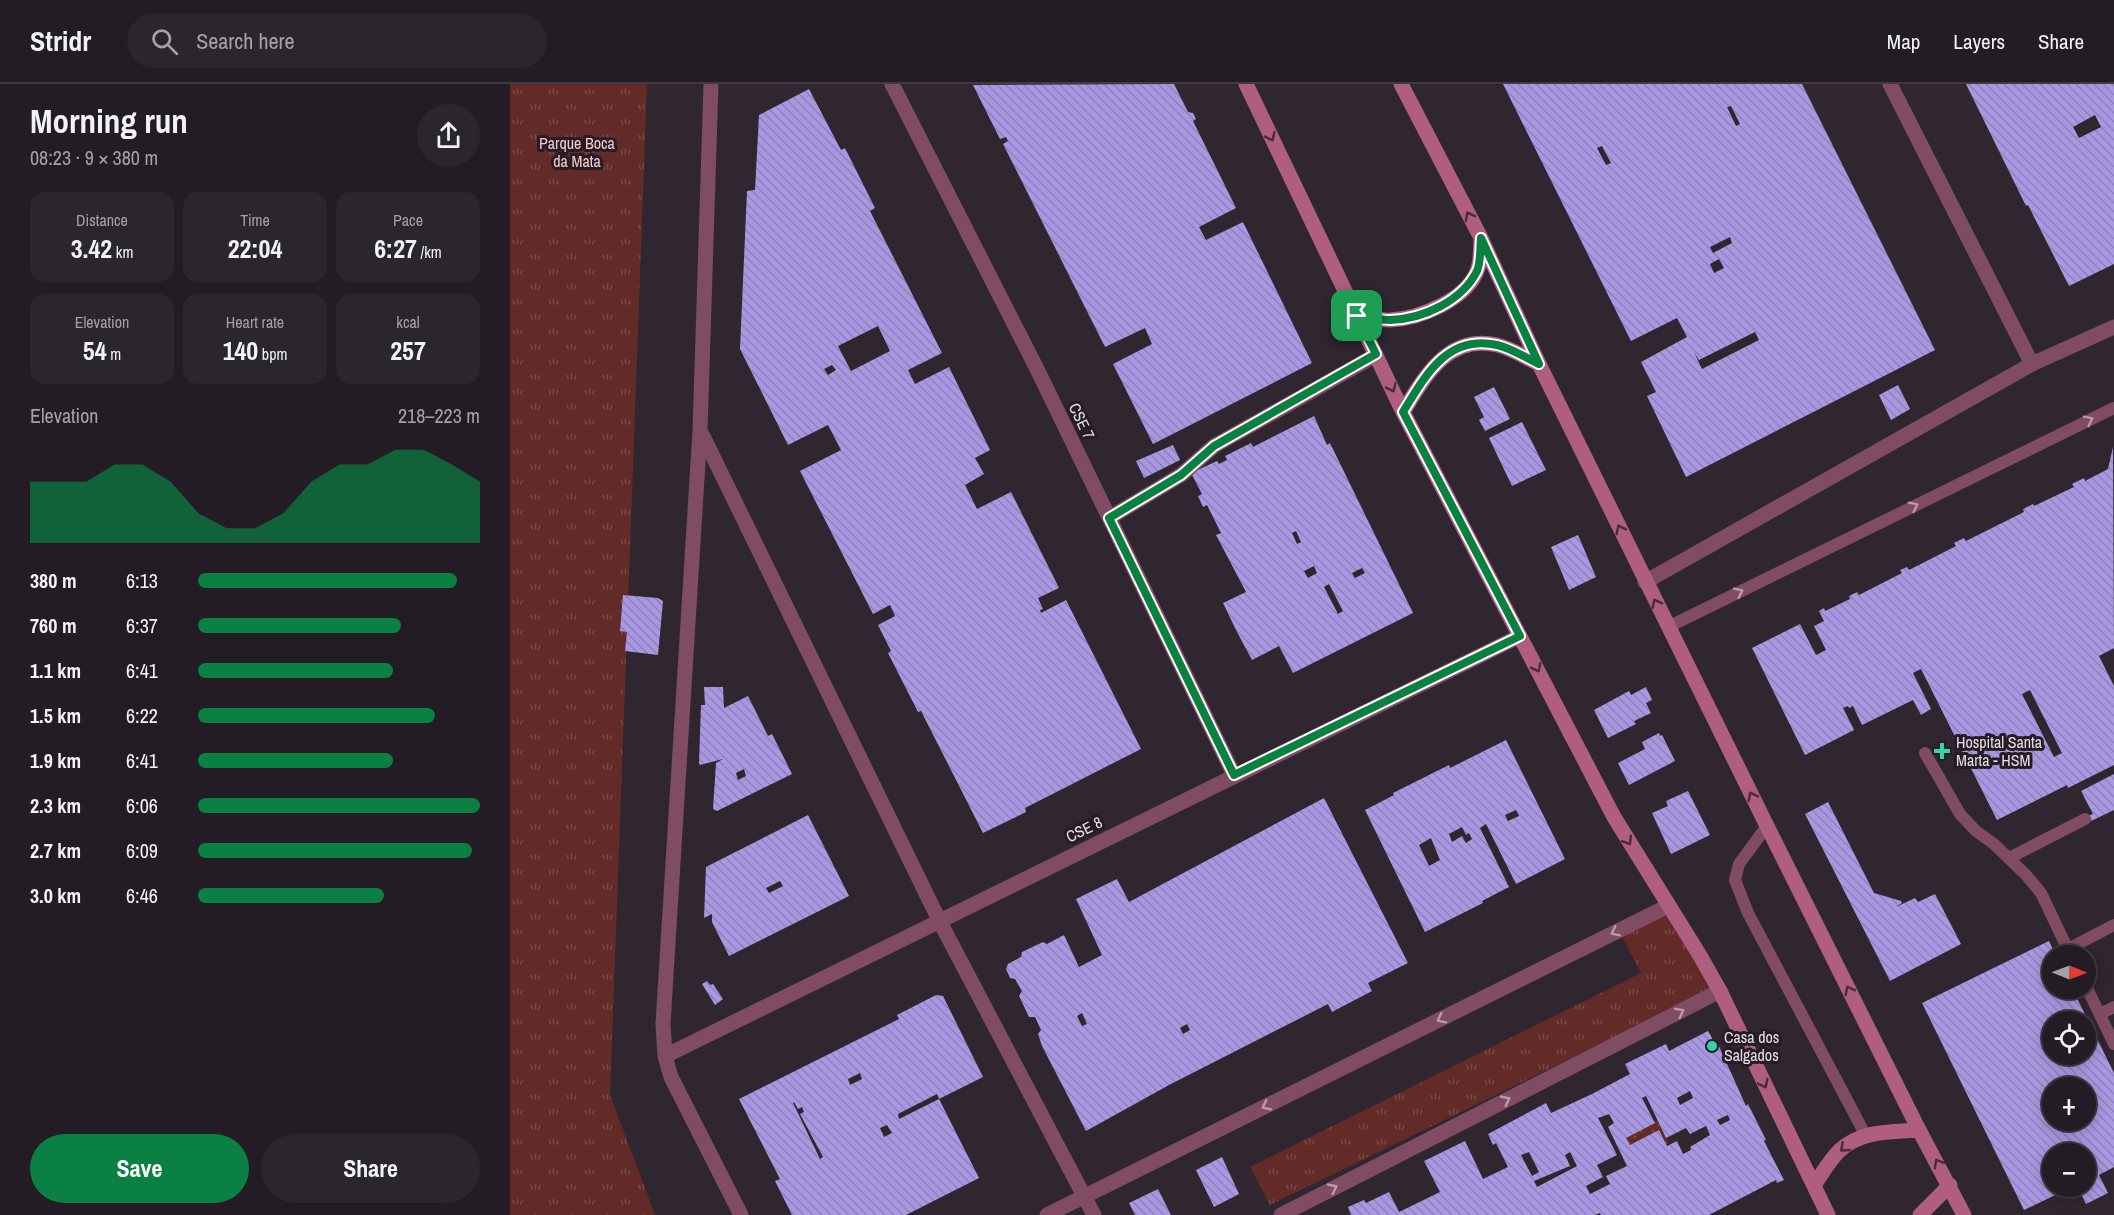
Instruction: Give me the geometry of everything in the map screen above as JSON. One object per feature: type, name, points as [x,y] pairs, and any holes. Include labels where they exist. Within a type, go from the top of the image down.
[{"type":"street","points":[[711,84],[700,431],[663,1024],[665,1056],[678,1093],[741,1215]]},
{"type":"street","name":"CSE 7","points":[[892,84],[1038,371],[1234,775]]},
{"type":"street","points":[[1246,84],[1403,412],[1614,817],[1699,954],[1828,1215]]},
{"type":"street","points":[[1401,84],[1481,238],[1539,364],[1767,826],[1964,1215]]},
{"type":"street","points":[[1890,84],[2032,364]]},
{"type":"street","points":[[1357,316],[1391,320],[1412,316],[1432,310],[1460,295],[1478,269],[1481,238]]},
{"type":"street","points":[[1646,582],[2032,364],[2114,327]]},
{"type":"street","points":[[1403,412],[1424,377],[1436,363],[1452,351],[1472,342],[1498,345],[1539,364]]},
{"type":"street","points":[[1109,518],[1181,475],[1214,446],[1376,354]]},
{"type":"street","points":[[700,431],[939,920],[1094,1215]]},
{"type":"street","name":"CSE 8","points":[[665,1056],[1520,636]]},
{"type":"street","points":[[1047,1215],[1668,906]]},
{"type":"street","points":[[1281,1215],[1719,992]]},
{"type":"street","points":[[1814,1185],[1838,1152],[1854,1139],[1876,1133],[1919,1130]]},
{"type":"street","points":[[1920,1215],[1950,1185]]},
{"type":"lane","points":[[1668,627],[2114,408]]},
{"type":"lane","points":[[1925,753],[1960,814],[1976,831],[2009,858],[2041,893],[2067,945]]},
{"type":"lane","points":[[2009,858],[2085,819]]},
{"type":"lane","points":[[1767,826],[1739,864],[1735,880],[1748,913],[1866,1136]]},
{"type":"lane","points":[[2082,945],[2114,926]]},
{"type":"lane","points":[[2092,999],[2114,1044]]},
{"type":"lane","points":[[2100,1014],[2114,1007]]},
{"type":"green space","name":"Parque Boca da Mata","points":[[510,84],[647,84],[610,1095],[655,1215],[510,1215]]},
{"type":"green space","points":[[1668,906],[1717,987],[1270,1205],[1250,1167],[1641,973],[1619,931]]},
{"type":"green space","points":[[1657,1120],[1669,1143],[1627,1163],[1617,1141]]},
{"type":"building","points":[[1174,84],[1188,112],[1193,113],[1196,119],[1193,121],[1236,208],[1199,227],[1206,240],[1243,222],[1312,363],[1153,444],[1113,364],[1152,344],[1145,328],[1105,347],[1003,144],[1008,141],[1006,137],[1000,139],[973,85]]},
{"type":"building","points":[[1503,84],[1802,84],[1935,350],[1686,477],[1647,396],[1656,392],[1641,362],[1687,337],[1677,318],[1631,341]],"holes":[[[1731,106],[1740,124],[1736,126],[1727,107]],[[1602,146],[1611,163],[1606,165],[1597,148]],[[1730,237],[1732,243],[1713,253],[1710,247]],[[1719,259],[1724,268],[1714,273],[1710,264]],[[1755,332],[1759,340],[1702,369],[1694,352],[1699,360]]]},
{"type":"building","points":[[1966,84],[2114,84],[2114,264],[2069,286],[2028,205],[2026,206]],"holes":[[[2095,115],[2101,127],[2079,138],[2073,127]]]},
{"type":"building","points":[[809,89],[841,150],[845,148],[875,208],[870,211],[942,353],[908,370],[915,384],[949,367],[990,450],[975,458],[984,474],[965,485],[977,509],[1011,492],[1059,588],[1038,598],[1043,609],[1040,610],[1041,613],[1066,600],[1141,749],[1025,808],[1026,812],[983,833],[921,711],[918,712],[888,653],[891,651],[878,625],[895,616],[890,605],[873,614],[800,471],[841,450],[828,425],[788,445],[740,349],[747,191],[755,190],[759,115]],"holes":[[[878,326],[890,351],[851,371],[838,346]],[[832,365],[836,370],[828,375],[824,369]]]},
{"type":"building","points":[[1898,385],[1910,409],[1891,420],[1879,395]]},
{"type":"building","points":[[1494,387],[1510,419],[1485,431],[1479,420],[1484,417],[1474,397]]},
{"type":"building","points":[[1314,416],[1327,445],[1330,443],[1413,613],[1293,673],[1279,646],[1252,660],[1223,603],[1246,592],[1216,535],[1221,533],[1207,505],[1203,507],[1198,496],[1202,494],[1191,473],[1217,461],[1219,464],[1227,460],[1225,456],[1251,443],[1253,447]],"holes":[[[1296,531],[1301,542],[1297,544],[1292,533]],[[1314,566],[1317,573],[1308,578],[1304,571]],[[1362,568],[1365,573],[1355,578],[1352,573]],[[1329,584],[1343,611],[1338,614],[1324,587]]]},
{"type":"building","points":[[1522,422],[1546,470],[1512,486],[1489,438]]},
{"type":"building","points":[[1173,445],[1180,460],[1144,478],[1136,461]]},
{"type":"building","points":[[2113,447],[2114,648],[2099,656],[2114,686],[2114,765],[2068,788],[2067,785],[1997,820],[1921,669],[1913,673],[1931,709],[1921,715],[1913,700],[1862,725],[1853,706],[1849,708],[1848,706],[1843,708],[1854,730],[1805,755],[1752,648],[1800,624],[1816,655],[1826,650],[1814,626],[1824,621],[1819,611],[1824,608],[1825,611],[1850,599],[1849,596],[1857,592],[1859,595],[1902,573],[1900,570],[1907,567],[1909,570],[1956,546],[1954,543],[1964,538],[1966,541],[2024,512],[2023,509],[2033,504],[2034,506],[2074,487],[2072,484],[2084,478],[2085,481],[2108,469]],"holes":[[[2030,690],[2062,753],[2054,757],[2022,694]]]},
{"type":"building","points":[[1578,535],[1596,577],[1569,590],[1551,547]]},
{"type":"building","points":[[623,595],[658,598],[663,601],[658,655],[625,651],[627,632],[620,631]]},
{"type":"building","points":[[704,687],[723,687],[724,708],[748,696],[768,736],[772,734],[792,774],[717,811],[713,809],[716,763],[723,759],[700,765],[699,763],[701,705],[705,705]],"holes":[[[744,769],[746,776],[738,780],[736,773]]]},
{"type":"building","points":[[1646,687],[1652,700],[1646,703],[1651,713],[1634,721],[1636,724],[1608,738],[1594,710],[1629,691],[1631,695]]},
{"type":"building","points":[[1659,733],[1675,761],[1629,785],[1618,763],[1645,749],[1642,742]]},
{"type":"building","points":[[1506,740],[1565,859],[1516,884],[1486,824],[1480,828],[1509,887],[1482,901],[1483,903],[1425,932],[1365,810],[1449,765],[1450,768]],"holes":[[[1516,810],[1519,816],[1508,821],[1505,815]],[[1462,827],[1466,835],[1469,833],[1472,839],[1466,843],[1462,836],[1452,842],[1449,834]],[[1431,838],[1440,860],[1429,866],[1419,845]]]},
{"type":"building","points":[[2114,774],[2114,810],[2091,821],[2088,816],[2093,814],[2081,791]]},
{"type":"building","points":[[1688,791],[1710,835],[1671,854],[1652,813],[1668,806],[1666,801]]},
{"type":"building","points":[[1324,798],[1408,963],[1368,983],[1372,991],[1332,1012],[1328,1004],[1169,1085],[1086,1131],[1042,1046],[1038,1034],[1041,1030],[1035,1017],[1029,1017],[1019,996],[1022,991],[1015,979],[1010,978],[1006,969],[1008,964],[1021,957],[1022,952],[1043,942],[1047,944],[1064,935],[1079,967],[1102,955],[1076,899],[1117,879],[1129,902]],"holes":[[[1082,1013],[1087,1024],[1082,1026],[1077,1016]],[[1187,1024],[1190,1030],[1183,1034],[1180,1028]]]},
{"type":"building","points":[[1828,802],[1874,893],[1901,901],[1902,903],[1896,907],[1915,898],[1918,902],[1935,894],[1961,944],[1890,981],[1805,814]]},
{"type":"building","points":[[808,815],[849,896],[729,956],[712,922],[712,914],[704,918],[706,867]],"holes":[[[780,881],[783,886],[769,893],[766,888]]]},
{"type":"building","points":[[2049,941],[2051,945],[2042,945],[2042,999],[2077,999],[2083,1011],[2042,1011],[2042,1065],[2096,1065],[2096,1037],[2114,1073],[2114,1167],[2099,1175],[2108,1193],[2086,1204],[2082,1197],[2096,1197],[2096,1143],[2042,1143],[2042,1197],[2051,1197],[2024,1210],[1922,1003]]},
{"type":"building","points":[[707,981],[710,985],[713,984],[723,999],[715,1005],[702,984]]},
{"type":"building","points":[[936,995],[943,996],[983,1077],[939,1099],[979,1178],[906,1215],[792,1215],[775,1181],[780,1179],[739,1099],[899,1019],[897,1015]],"holes":[[[860,1073],[862,1079],[850,1085],[848,1079]],[[937,1094],[939,1099],[899,1119],[898,1114]],[[793,1103],[798,1109],[802,1107],[804,1112],[800,1114],[823,1157],[820,1159]],[[887,1125],[892,1133],[884,1137],[880,1128]]]},
{"type":"building","points":[[1708,1031],[1716,1045],[1718,1044],[1746,1106],[1748,1104],[1784,1180],[1777,1183],[1776,1180],[1709,1215],[1601,1215],[1600,1213],[1595,1215],[1351,1215],[1348,1207],[1364,1200],[1366,1203],[1389,1192],[1399,1212],[1440,1192],[1424,1161],[1465,1141],[1483,1179],[1508,1167],[1496,1143],[1493,1145],[1488,1134],[1546,1103],[1551,1113],[1592,1094],[1630,1074],[1625,1064],[1666,1044],[1669,1051]],"holes":[[[1690,1091],[1693,1098],[1680,1105],[1677,1098]],[[1646,1096],[1666,1138],[1686,1128],[1690,1134],[1706,1126],[1710,1135],[1683,1154],[1677,1141],[1667,1146],[1659,1130],[1630,1145],[1626,1138],[1655,1123],[1642,1098]],[[1609,1114],[1614,1123],[1608,1127],[1627,1166],[1606,1176],[1610,1184],[1590,1194],[1586,1186],[1603,1177],[1597,1165],[1617,1155],[1598,1118]],[[1728,1115],[1730,1120],[1720,1125],[1717,1120]],[[1529,1152],[1539,1172],[1532,1176],[1521,1155]],[[1570,1152],[1577,1166],[1537,1187],[1534,1181],[1570,1166],[1565,1155]]]},
{"type":"building","points":[[1222,1157],[1239,1194],[1214,1207],[1196,1170]]},
{"type":"building","points":[[1158,1189],[1171,1215],[1135,1215],[1129,1203]]},
{"type":"place","name":"Hospital Santa Marta - HSM","points":[[1942,751]]},
{"type":"place","name":"Casa dos Salgados","points":[[1712,1046]]},
{"type":"route","points":[[1481,238],[1539,364],[1498,345],[1472,342],[1452,351],[1436,363],[1424,377],[1403,412],[1520,636],[1234,775],[1109,518],[1181,475],[1214,446],[1376,354],[1357,316],[1391,320],[1412,316],[1432,310],[1460,295],[1478,269],[1481,238]]}]
